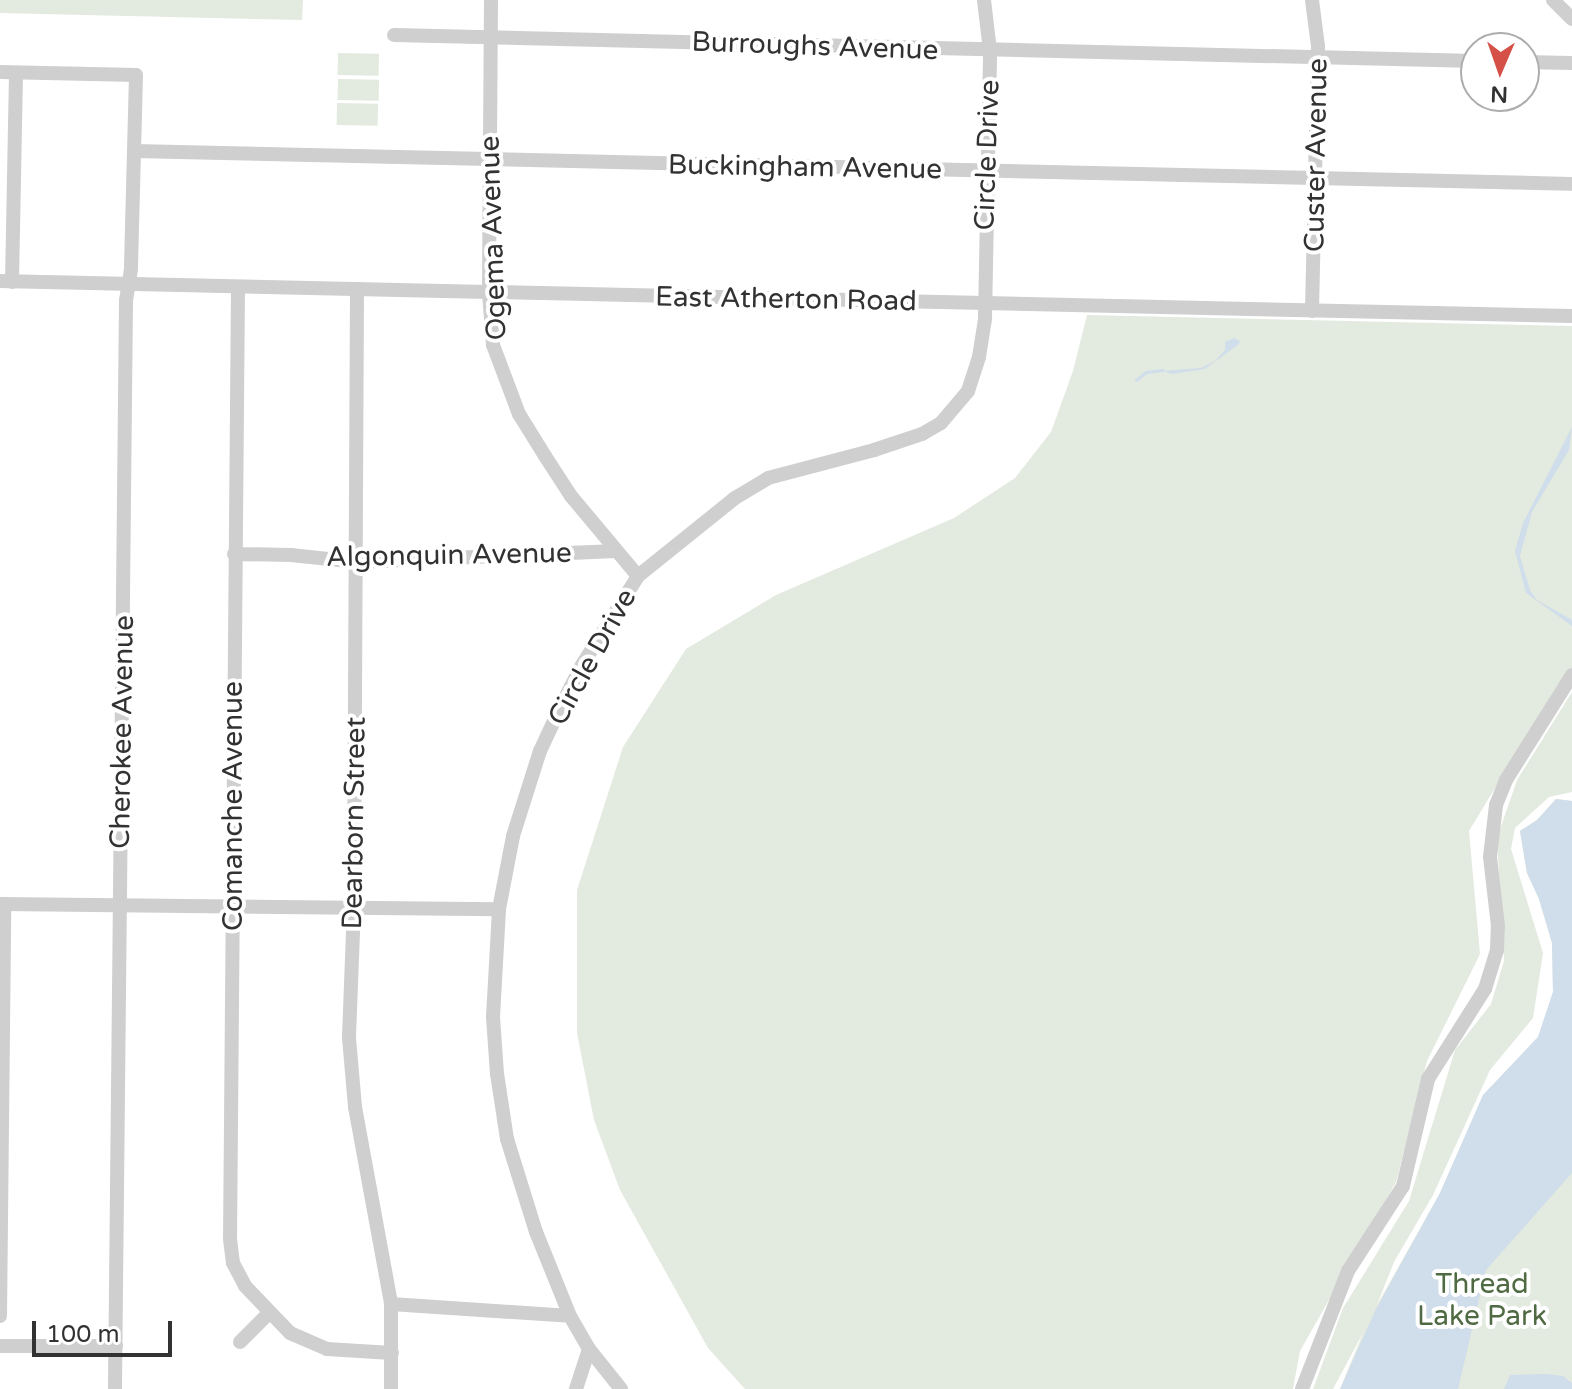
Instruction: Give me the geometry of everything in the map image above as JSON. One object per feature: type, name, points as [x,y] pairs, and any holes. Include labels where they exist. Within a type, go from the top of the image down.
[{"type":"street","name":"Ogema Avenue","points":[[491,0],[489,293],[493,345],[519,414],[571,496],[638,576]]},
{"type":"street","name":"Circle Drive","points":[[621,1389],[589,1349],[570,1316],[523,1190],[501,1104],[493,1017],[499,909],[513,836],[540,751],[582,665],[638,576],[735,498],[768,478],[874,450],[941,423],[961,402],[975,376],[985,318],[990,51],[984,0]]},
{"type":"street","name":"Custer Avenue","points":[[1312,0],[1318,57],[1312,311]]},
{"type":"street","points":[[1553,0],[1572,19]]},
{"type":"street","name":"Burroughs Avenue","points":[[394,35],[1460,61]]},
{"type":"street","points":[[1540,62],[1572,63]]},
{"type":"street","points":[[0,72],[16,73],[6,282]]},
{"type":"street","name":"Cherokee Avenue","points":[[16,73],[136,75],[128,284],[115,1389]]},
{"type":"street","name":"Buckingham Avenue","points":[[134,151],[1572,184]]},
{"type":"street","name":"East Atherton Road","points":[[6,282],[1572,316]]},
{"type":"street","name":"Comanche Avenue","points":[[238,287],[230,1239],[233,1263],[245,1286],[268,1314],[290,1333],[327,1349],[392,1353]]},
{"type":"street","name":"Dearborn Street","points":[[357,289],[354,906],[349,1038],[354,1093],[391,1304],[391,1389]]},
{"type":"street","name":"Algonquin Avenue","points":[[234,554],[291,555],[356,562],[616,551]]},
{"type":"street","points":[[1302,1389],[1348,1271],[1403,1186],[1428,1079],[1485,989],[1497,950],[1498,926],[1490,857],[1496,805],[1506,780],[1572,675]]},
{"type":"street","points":[[0,1316],[2,904],[499,909]]},
{"type":"street","points":[[391,1304],[570,1316]]},
{"type":"street","points":[[240,1342],[268,1314]]},
{"type":"street","points":[[0,1346],[116,1346]]},
{"type":"street","points":[[576,1389],[589,1349]]},
{"type":"green space","points":[[0,0],[303,0],[302,20],[0,13]]},
{"type":"green space","points":[[338,53],[379,54],[379,76],[338,75]]},
{"type":"green space","points":[[338,79],[379,80],[379,101],[338,100]]},
{"type":"green space","points":[[337,103],[378,104],[378,126],[337,125]]},
{"type":"green space","points":[[1087,315],[1572,326],[1572,669],[1557,686],[1469,831],[1480,954],[1427,1061],[1396,1182],[1300,1351],[1293,1389],[745,1389],[708,1348],[620,1190],[594,1120],[577,1033],[577,890],[623,747],[686,649],[776,595],[954,518],[1015,478],[1051,432],[1073,371]]},
{"type":"green space","name":"Thread Lake Park","points":[[1572,692],[1572,792],[1549,797],[1515,828],[1511,849],[1543,953],[1533,1018],[1490,1070],[1433,1195],[1394,1262],[1377,1305],[1440,1193],[1483,1095],[1538,1037],[1553,992],[1552,943],[1539,899],[1527,873],[1520,831],[1537,820],[1556,799],[1572,801],[1572,1389],[1340,1389],[1363,1333],[1333,1389],[1313,1389],[1343,1308],[1409,1201],[1455,1050],[1491,1004],[1504,961],[1497,838],[1517,780]]},
{"type":"water","points":[[1234,338],[1240,341],[1239,344],[1205,369],[1172,374],[1163,371],[1201,368],[1215,361],[1225,350],[1225,342]]},
{"type":"water","points":[[1572,427],[1569,450],[1532,512],[1520,556],[1530,590],[1537,600],[1572,620],[1572,626],[1526,593],[1515,551],[1523,523]]},
{"type":"water","name":"Thread Lake Park","points":[[1556,799],[1572,801],[1572,1173],[1486,1270],[1458,1389],[1340,1389],[1376,1309],[1440,1193],[1483,1095],[1538,1037],[1553,992],[1552,943],[1539,899],[1527,873],[1520,831],[1537,820]]},
{"type":"water","points":[[1510,1375],[1563,1376],[1572,1383],[1572,1389],[1504,1389]]},
{"type":"waterway","points":[[1136,380],[1146,372],[1163,370]]}]
